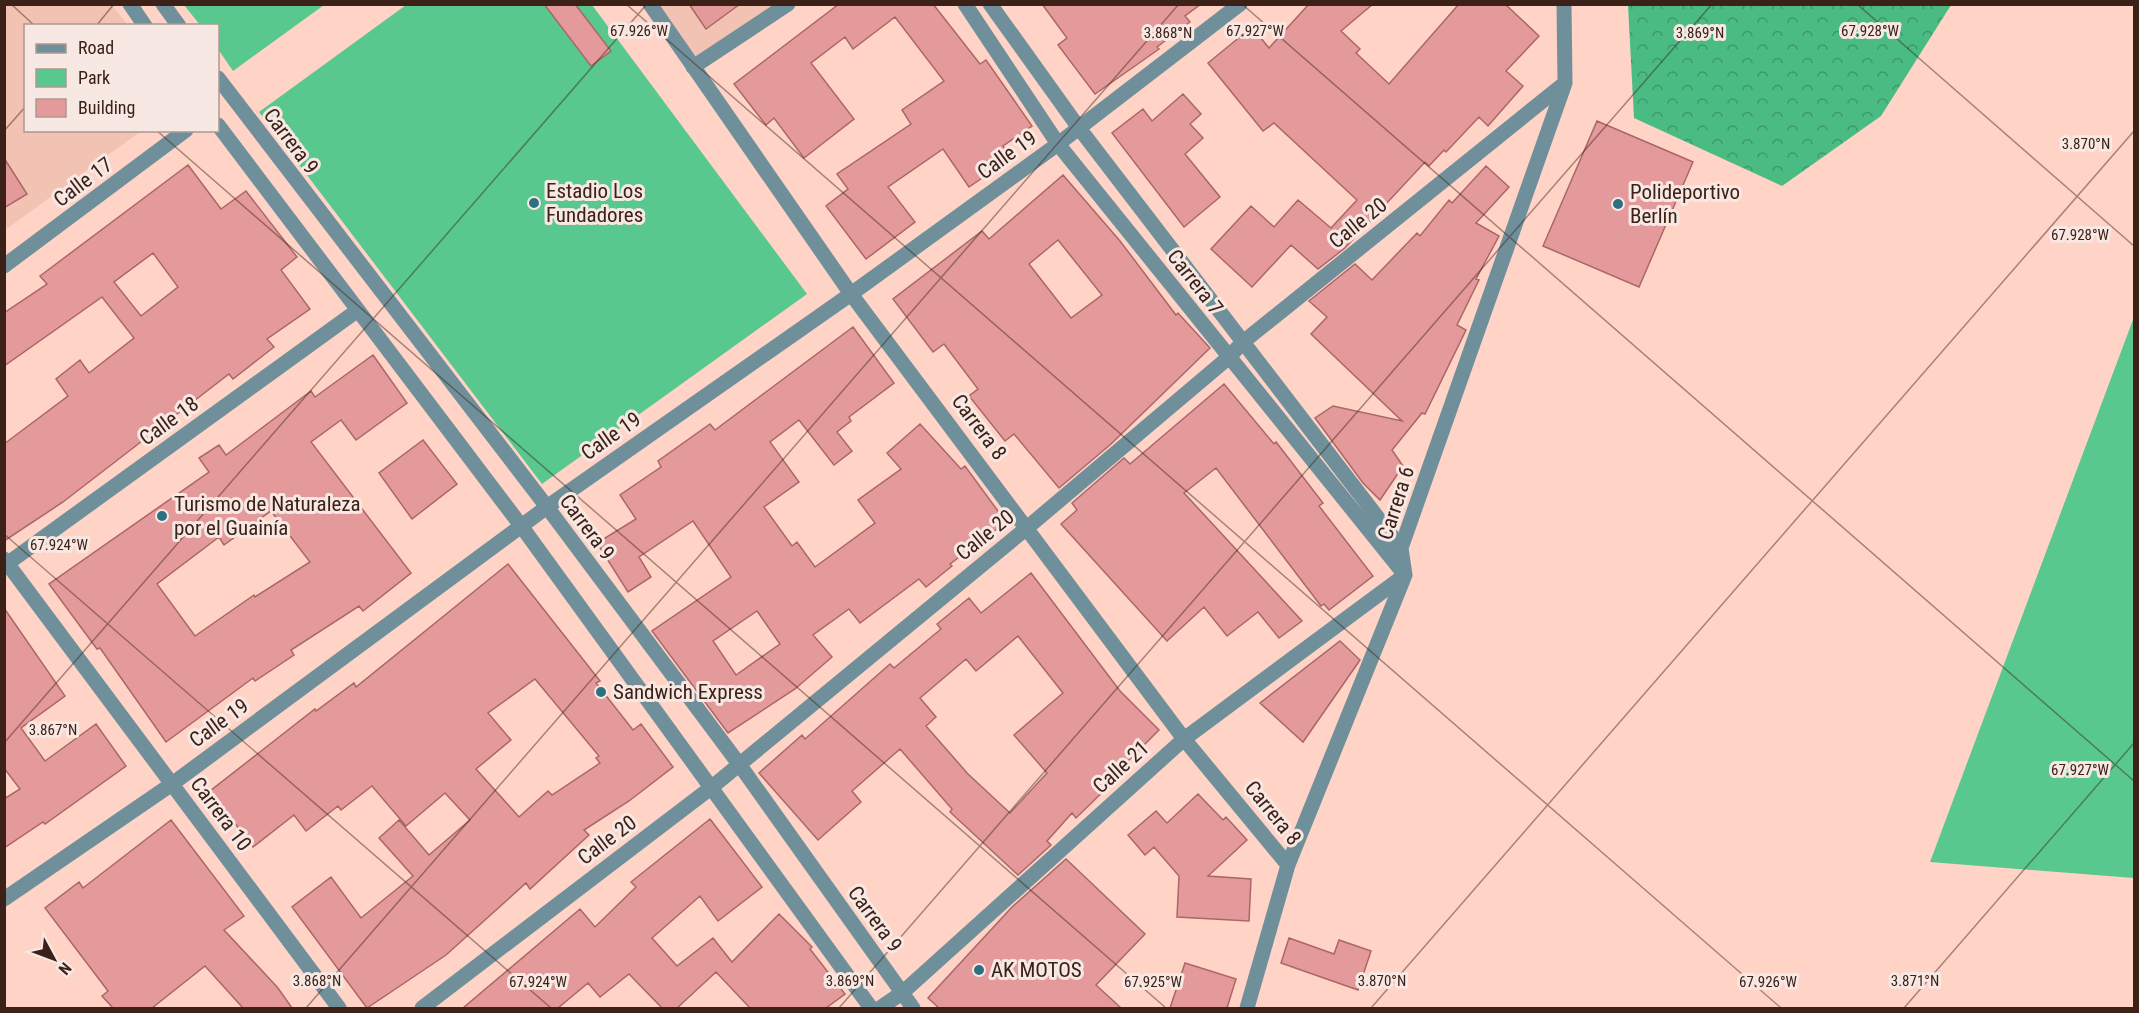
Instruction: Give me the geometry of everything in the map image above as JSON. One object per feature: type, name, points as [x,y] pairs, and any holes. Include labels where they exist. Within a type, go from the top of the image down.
[{"type":"street","points":[[130,4],[144,24]]},
{"type":"street","points":[[163,4],[178,24]]},
{"type":"street","name":"Carrera 8","points":[[650,4],[851,294],[1028,527],[1184,739],[1288,865]]},
{"type":"street","points":[[693,67],[788,4]]},
{"type":"street","name":"Carrera 7","points":[[965,4],[1058,144],[1405,575]]},
{"type":"street","name":"Carrera 7","points":[[990,4],[1079,128],[1401,548]]},
{"type":"street","name":"Calle 19","points":[[4,899],[172,784],[546,507],[851,294],[1058,144],[1240,4]]},
{"type":"street","name":"Carrera 6","points":[[1405,575],[1401,548],[1565,83],[1564,4]]},
{"type":"street","name":"Carrera 9","points":[[219,79],[739,764],[913,1008]]},
{"type":"street","name":"Calle 20","points":[[422,1008],[712,787],[1028,527],[1228,358],[1243,342],[1565,83]]},
{"type":"street","points":[[219,126],[522,527],[871,1008]]},
{"type":"street","name":"Calle 17","points":[[4,266],[183,132]]},
{"type":"street","name":"Calle 18","points":[[6,563],[358,310]]},
{"type":"street","name":"Carrera 10","points":[[6,563],[339,1008]]},
{"type":"street","points":[[1247,1008],[1288,865],[1405,575]]},
{"type":"street","name":"Calle 21","points":[[880,1008],[902,993],[1184,739],[1405,575]]},
{"type":"shaded area","points":[[5,5],[112,5],[127,24],[24,24],[24,132],[140,132],[5,230]]},
{"type":"shaded area","points":[[647,5],[786,5],[695,71]]},
{"type":"green space","points":[[1951,4],[1881,116],[1782,186],[1634,118],[1628,5]]},
{"type":"green space","points":[[184,5],[324,5],[233,71],[219,50],[219,24],[199,24]]},
{"type":"green space","name":"Estadio Los Fundadores","points":[[406,5],[592,5],[807,294],[542,484],[259,112]]},
{"type":"green space","points":[[2134,317],[2134,878],[1930,862]]},
{"type":"building","points":[[544,4],[575,4],[611,51],[591,66]]},
{"type":"building","points":[[689,4],[740,4],[706,29]]},
{"type":"building","points":[[839,4],[933,4],[980,64],[986,60],[1032,126],[1003,146],[1011,158],[969,187],[943,149],[888,187],[915,222],[866,259],[826,206],[848,189],[837,174],[911,124],[902,110],[944,81],[895,17],[853,49],[845,37],[811,63],[854,119],[804,158],[774,118],[766,125],[734,84]]},
{"type":"building","points":[[1042,4],[1201,4],[1185,16],[1190,22],[1157,47],[1159,49],[1095,94],[1058,45],[1067,38]]},
{"type":"building","points":[[1309,4],[1373,4],[1341,31],[1360,49],[1356,53],[1389,84],[1459,4],[1505,4],[1539,36],[1506,71],[1523,86],[1488,126],[1479,117],[1446,152],[1444,150],[1429,166],[1425,162],[1345,248],[1318,269],[1291,245],[1252,287],[1211,249],[1251,206],[1274,227],[1298,200],[1331,228],[1357,200],[1274,123],[1263,131],[1208,63],[1252,27],[1269,48]]},
{"type":"building","points":[[1183,94],[1201,114],[1190,124],[1203,138],[1185,154],[1220,197],[1184,227],[1112,133],[1143,109],[1152,121]]},
{"type":"building","name":"Polideportivo Berlín","points":[[1597,121],[1693,162],[1639,287],[1543,246]]},
{"type":"building","points":[[4,158],[27,194],[4,208]]},
{"type":"building","points":[[188,165],[221,209],[246,191],[297,257],[281,270],[310,309],[267,339],[274,347],[233,379],[229,374],[63,502],[4,541],[4,444],[68,396],[56,379],[80,360],[89,373],[134,338],[102,297],[4,366],[4,313],[47,284],[40,276]],"holes":[[[153,253],[178,287],[141,316],[114,282]]]},
{"type":"building","points":[[1486,166],[1509,187],[1476,223],[1499,236],[1476,279],[1479,280],[1457,325],[1466,330],[1425,414],[1422,413],[1392,450],[1403,466],[1380,500],[1363,483],[1315,418],[1333,406],[1402,421],[1311,334],[1327,317],[1309,301],[1355,264],[1372,280],[1417,233],[1420,236],[1449,200],[1452,203]]},
{"type":"building","points":[[1063,175],[1120,241],[1176,315],[1178,313],[1210,348],[1111,444],[1059,488],[1014,434],[1005,441],[969,396],[978,389],[944,344],[933,352],[893,299],[982,231],[989,239]],"holes":[[[1058,240],[1102,295],[1071,318],[1029,264]]]},
{"type":"building","points":[[853,327],[894,383],[849,417],[851,421],[837,432],[852,451],[834,465],[799,420],[770,442],[799,482],[764,507],[792,546],[797,542],[815,567],[875,523],[858,500],[901,469],[887,453],[920,424],[961,469],[965,466],[1006,522],[950,564],[952,566],[926,587],[919,579],[860,623],[849,609],[813,635],[832,657],[795,689],[728,733],[652,631],[731,577],[693,521],[639,557],[651,577],[628,592],[597,543],[636,519],[620,495],[661,467],[658,461],[710,424],[715,430]],"holes":[[[757,611],[780,644],[736,675],[713,641]]]},
{"type":"building","points":[[373,355],[407,403],[356,440],[341,420],[311,442],[411,573],[363,611],[359,606],[291,650],[294,655],[255,681],[253,678],[166,742],[100,648],[97,649],[49,584],[209,472],[199,458],[219,445],[226,455],[311,391],[315,397]],"holes":[[[271,511],[310,562],[255,597],[254,595],[195,636],[157,584],[219,537],[224,545]]]},
{"type":"building","points":[[1224,384],[1274,444],[1276,442],[1323,503],[1319,506],[1373,576],[1329,610],[1324,604],[1321,606],[1216,468],[1184,493],[1302,621],[1279,638],[1258,612],[1227,636],[1204,607],[1167,641],[1061,524],[1077,510],[1072,503],[1124,458],[1130,464]]},
{"type":"building","points":[[423,440],[457,484],[412,519],[379,473]]},
{"type":"building","points":[[508,564],[600,681],[596,683],[633,730],[641,724],[673,767],[629,801],[584,830],[589,835],[530,889],[526,883],[446,955],[367,1008],[292,907],[331,877],[361,918],[413,876],[379,838],[399,820],[429,855],[470,820],[445,793],[406,826],[372,786],[341,810],[338,806],[306,831],[294,815],[253,847],[210,791],[315,709],[316,711],[354,683],[356,687]],"holes":[[[535,679],[599,756],[596,758],[600,763],[552,795],[548,791],[519,817],[476,769],[511,740],[488,713]]]},
{"type":"building","points":[[1031,573],[1120,691],[1159,730],[1113,776],[1116,779],[1076,818],[1072,813],[1047,841],[1051,845],[1018,875],[950,812],[952,809],[900,749],[852,791],[861,802],[818,840],[759,773],[802,735],[805,739],[890,664],[894,668],[941,629],[937,624],[969,598],[981,613]],"holes":[[[1018,636],[1063,693],[1014,735],[1047,773],[1010,813],[968,774],[926,726],[936,717],[920,698],[966,659],[976,671]]]},
{"type":"building","points":[[4,608],[65,696],[21,728],[45,761],[96,724],[126,766],[45,824],[43,822],[4,848],[4,799],[20,789],[4,768]]},
{"type":"building","points":[[1340,641],[1360,660],[1303,742],[1260,703]]},
{"type":"building","points":[[1198,794],[1223,820],[1226,817],[1247,840],[1208,876],[1251,879],[1249,921],[1177,917],[1179,876],[1154,847],[1145,855],[1128,835],[1156,811],[1167,823]]},
{"type":"building","points":[[710,819],[762,887],[718,921],[700,896],[652,938],[677,966],[713,938],[732,962],[779,914],[812,947],[810,949],[845,994],[826,1008],[750,1008],[716,972],[677,1008],[662,1008],[629,974],[600,997],[588,983],[558,1008],[463,1008],[580,909],[595,927],[636,887],[631,882]]},
{"type":"building","points":[[171,820],[244,916],[224,930],[278,988],[292,1008],[243,1008],[205,966],[152,1008],[113,1008],[102,996],[108,991],[45,908],[79,882],[83,888]]},
{"type":"building","points":[[1066,859],[1145,934],[1096,985],[1121,1008],[939,1008],[928,998],[1012,907]]},
{"type":"building","points":[[1289,938],[1334,954],[1339,940],[1371,951],[1358,990],[1281,963]]},
{"type":"building","points":[[1185,963],[1236,979],[1227,1008],[1170,1008]]},
{"type":"place","name":"Estadio Los Fundadores","points":[[534,203]]},
{"type":"place","name":"Polideportivo Berlín","points":[[1618,204]]},
{"type":"place","name":"Turismo de Naturaleza por el Guainía","points":[[162,516]]},
{"type":"place","name":"Sandwich Express","points":[[601,692]]},
{"type":"place","name":"AK MOTOS","points":[[979,970]]}]
